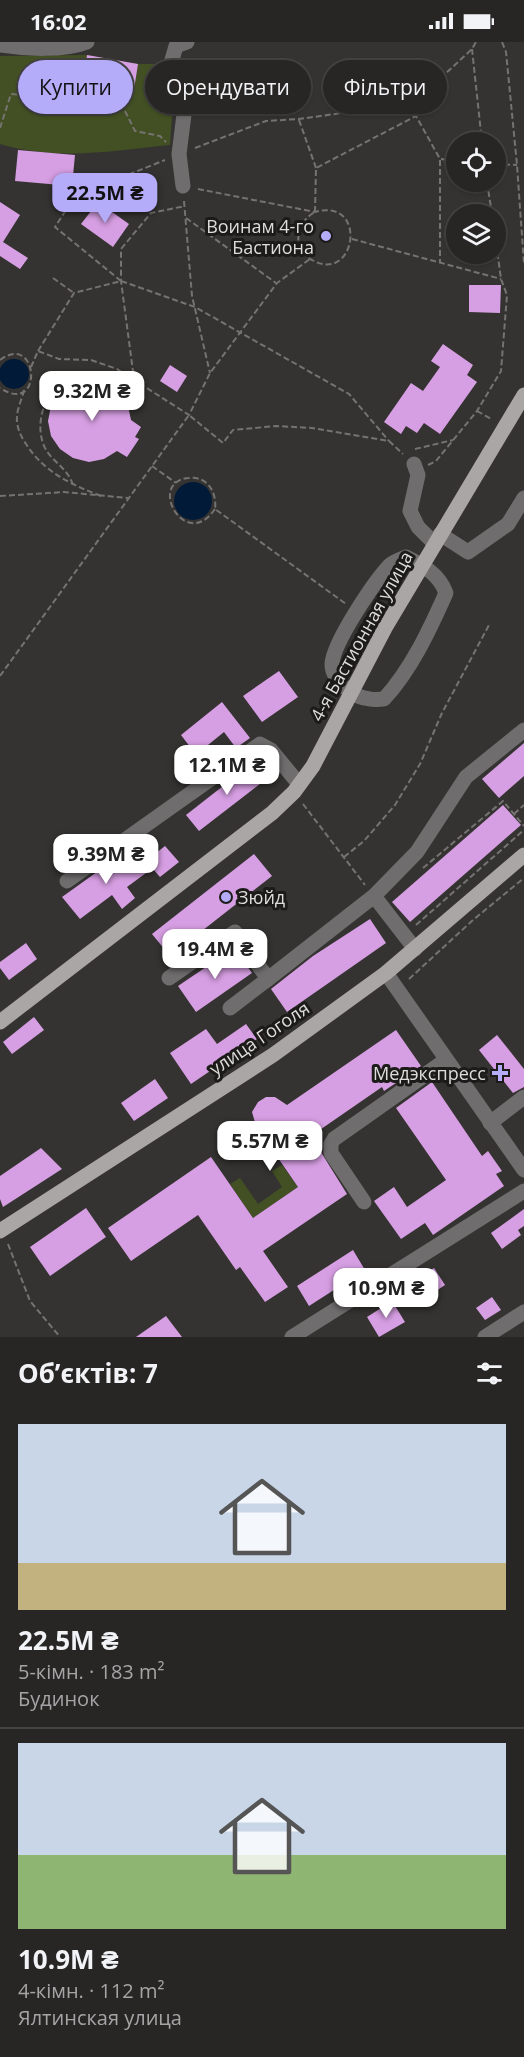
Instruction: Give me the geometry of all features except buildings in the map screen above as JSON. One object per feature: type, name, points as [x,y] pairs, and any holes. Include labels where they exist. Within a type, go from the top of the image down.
[{"type":"main road","name":"4-я Бастионная улица","points":[[0,1022],[272,813],[297,788],[312,766],[385,628],[524,395]]},
{"type":"main road","name":"улица Гоголя","points":[[3,1236],[273,1055],[386,973],[524,855]]},
{"type":"street","points":[[10,44],[74,47],[87,42]]},
{"type":"street","points":[[183,186],[179,154],[186,99],[169,70],[176,46],[187,42]]},
{"type":"street","points":[[414,464],[418,475],[410,511],[418,527],[468,552],[508,524],[524,498]]},
{"type":"street","points":[[406,557],[423,565],[441,580],[446,593],[417,649],[396,686],[384,699],[368,699],[352,692],[342,685],[333,673],[332,662],[342,638],[359,608],[392,563],[406,557]]},
{"type":"street","points":[[230,1008],[374,896],[417,852],[466,777],[524,730]]},
{"type":"street","points":[[67,881],[260,744],[271,750],[297,788]]},
{"type":"street","points":[[374,896],[415,949]]},
{"type":"street","points":[[169,978],[235,932],[268,979]]},
{"type":"street","points":[[386,973],[524,1170]]},
{"type":"street","points":[[364,1202],[331,1153],[331,1144],[334,1139],[446,1060]]},
{"type":"street","points":[[490,1124],[524,1097]]},
{"type":"street","points":[[292,1337],[524,1191]]},
{"type":"street","points":[[485,1337],[524,1312]]},
{"type":"path","points":[[447,73],[472,50],[476,42]]},
{"type":"path","points":[[502,42],[506,52],[524,264]]},
{"type":"path","points":[[472,50],[481,132]]},
{"type":"path","points":[[0,128],[11,94],[89,102],[123,107],[135,131],[160,136],[179,154]]},
{"type":"path","points":[[335,114],[266,121],[75,196],[56,227],[121,281],[195,307],[349,394],[389,441],[414,464]]},
{"type":"path","points":[[316,168],[416,116],[440,159],[440,262]]},
{"type":"path","points":[[299,119],[316,168],[315,212]]},
{"type":"path","points":[[440,159],[446,160]]},
{"type":"path","points":[[506,164],[517,165]]},
{"type":"path","points":[[210,373],[195,307],[183,186],[315,212],[330,210],[343,217],[349,225],[352,239],[348,252],[338,260],[326,264],[310,259],[300,248],[298,235],[303,221],[315,212]]},
{"type":"path","points":[[72,485],[69,473],[57,464],[45,448],[40,425],[41,415],[49,395],[60,382],[88,374],[111,377],[129,388],[134,379],[121,281],[121,249],[151,213],[185,206]]},
{"type":"path","points":[[186,219],[277,284]]},
{"type":"path","points":[[352,239],[501,279]]},
{"type":"path","points":[[0,676],[189,415],[210,373],[277,284],[310,259]]},
{"type":"path","points":[[436,461],[477,411],[501,371],[507,296],[499,264]]},
{"type":"path","points":[[53,278],[74,293]]},
{"type":"path","points":[[0,388],[8,393],[17,394],[24,390],[32,380],[31,368],[38,351],[74,293],[121,281]]},
{"type":"path","points":[[38,351],[59,359],[91,360],[117,369],[189,415],[223,442],[234,430],[276,426],[312,428],[389,441]]},
{"type":"path","points":[[0,360],[16,355],[22,357],[31,368]]},
{"type":"path","points":[[24,390],[16,418],[21,437],[35,458],[48,470],[72,485],[101,496]]},
{"type":"path","points":[[477,411],[491,419]]},
{"type":"path","points":[[401,453],[453,440]]},
{"type":"path","points":[[151,466],[176,483]]},
{"type":"path","points":[[198,478],[212,489],[216,499],[215,509],[202,521],[194,523],[177,516],[172,509],[170,497],[172,489],[182,479],[198,478]]},
{"type":"path","points":[[0,495],[64,492],[128,498]]},
{"type":"path","points":[[215,509],[349,605]]},
{"type":"path","points":[[344,857],[364,841],[395,805],[420,764],[442,713],[489,625]]},
{"type":"path","points":[[297,788],[374,896]]},
{"type":"path","points":[[404,934],[524,828],[503,801],[416,875]]},
{"type":"path","points":[[514,814],[524,805]]},
{"type":"path","points":[[406,981],[473,920],[524,878]]},
{"type":"path","points":[[3,1236],[30,1301],[60,1337]]},
{"type":"green space","points":[[87,55],[115,60],[18,60],[18,114],[133,114],[133,63],[145,64],[145,114],[172,114],[170,145],[105,152],[64,153],[43,152],[0,144],[0,56]]},
{"type":"green space","points":[[282,1165],[298,1187],[253,1218],[230,1184],[240,1178],[258,1204],[282,1187],[272,1171]]},
{"type":"water","points":[[14,359],[25,363],[29,374],[25,385],[14,389],[3,385],[-1,374],[3,363]]},
{"type":"water","points":[[193,482],[207,487],[212,501],[207,515],[193,520],[179,515],[174,501],[179,487]]},
{"type":"place","name":"Воинам 4-го Бастиона","points":[[326,236]]},
{"type":"place","name":"Зюйд","points":[[226,897]]},
{"type":"place","name":"Медэкспресс","points":[[500,1073]]}]
